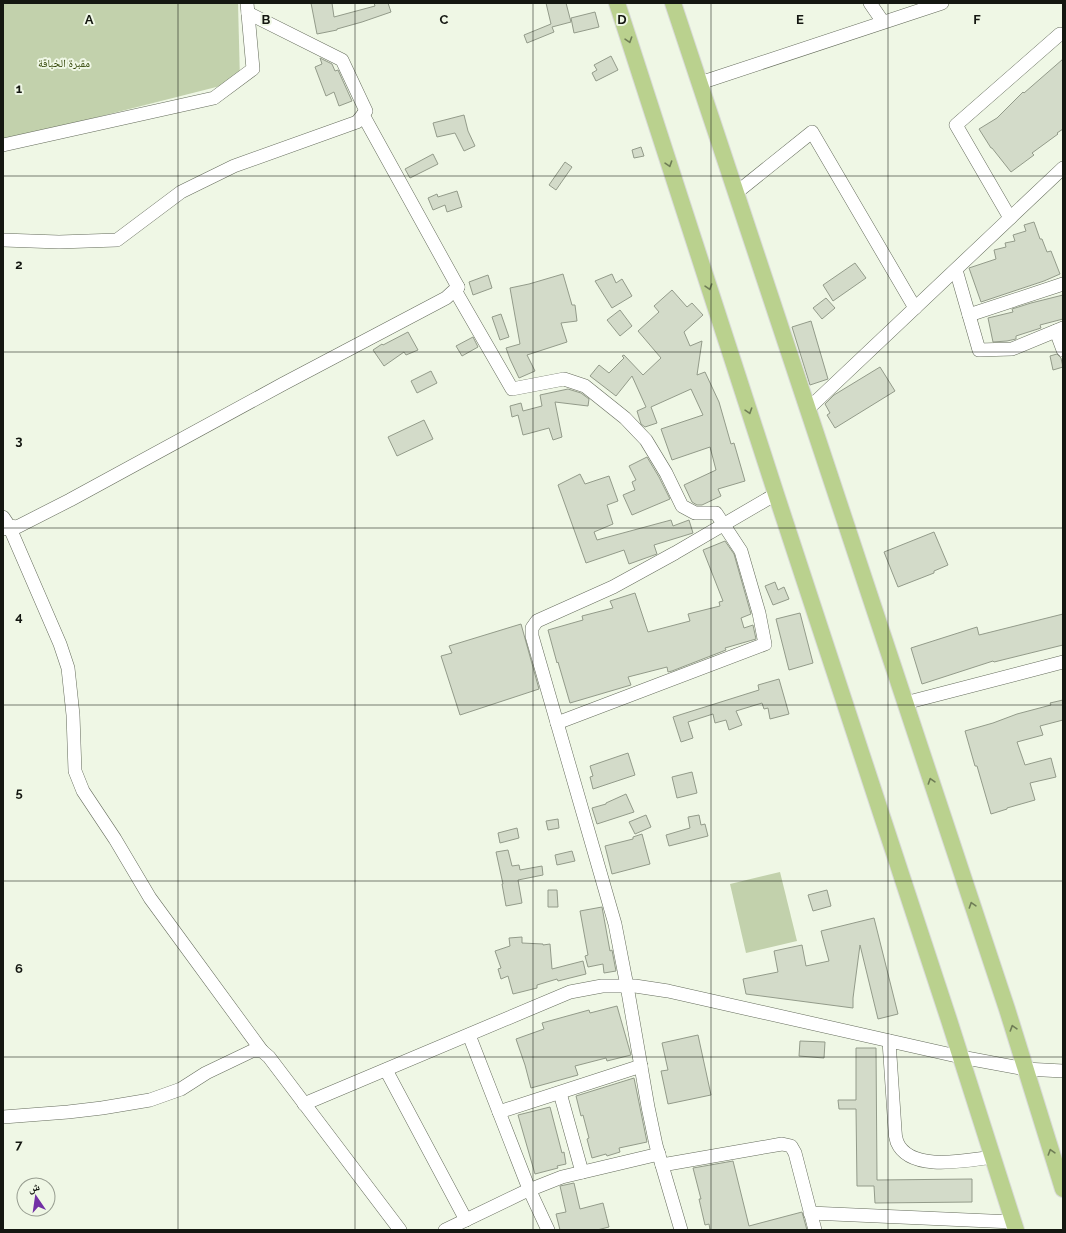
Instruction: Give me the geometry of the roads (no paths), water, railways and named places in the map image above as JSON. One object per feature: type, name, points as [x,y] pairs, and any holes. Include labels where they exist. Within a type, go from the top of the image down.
[{"type":"main road","points":[[617,3],[1015,1226]]},
{"type":"main road","points":[[675,4],[736,193],[1002,994],[1063,1189]]},
{"type":"street","points":[[870,3],[883,22]]},
{"type":"street","points":[[700,83],[942,3]]},
{"type":"street","points":[[3,240],[59,242],[117,240],[181,192],[234,166],[357,122],[366,111],[342,60],[247,8]]},
{"type":"street","points":[[3,145],[214,98],[253,69],[247,8]]},
{"type":"street","points":[[1010,218],[956,125],[1060,34],[1063,36]]},
{"type":"street","points":[[363,115],[458,286],[456,292],[512,389],[564,379],[585,386],[625,418],[646,440],[666,473],[682,506],[695,513],[716,513],[741,551],[759,613],[765,644],[557,723]]},
{"type":"street","points":[[736,193],[812,132],[915,308]]},
{"type":"street","points":[[808,409],[1063,168]]},
{"type":"street","points":[[956,270],[979,350],[1012,348],[1059,330],[1063,350]]},
{"type":"street","points":[[969,315],[1063,284]]},
{"type":"street","points":[[5,524],[17,527],[70,500],[446,298],[458,286]]},
{"type":"street","points":[[681,1230],[660,1159],[648,1107],[615,924],[532,636],[532,628],[537,621],[613,587],[776,494]]},
{"type":"street","points":[[5,524],[60,644],[68,668],[73,715],[75,771],[83,791],[115,839],[150,898],[262,1051],[269,1057],[400,1230]]},
{"type":"street","points":[[905,703],[1063,662]]},
{"type":"street","points":[[304,1104],[570,992],[602,986],[627,986],[668,991],[961,1057],[1025,1069],[1063,1071]]},
{"type":"street","points":[[469,1035],[529,1190],[548,1230]]},
{"type":"street","points":[[889,1041],[895,1130],[898,1143],[905,1152],[914,1158],[923,1161],[950,1162],[993,1157]]},
{"type":"street","points":[[3,1117],[68,1112],[150,1100],[181,1089],[206,1073],[252,1051],[262,1051]]},
{"type":"street","points":[[499,1112],[641,1066]]},
{"type":"street","points":[[386,1070],[466,1220]]},
{"type":"street","points":[[560,1093],[582,1172]]},
{"type":"street","points":[[445,1230],[529,1190],[562,1177],[582,1172],[660,1159],[782,1144],[791,1146],[796,1153],[815,1230]]},
{"type":"street","points":[[810,1213],[1015,1226]]},
{"type":"park label","name":"مقبرة الخباقة","points":[[64,63]]}]
